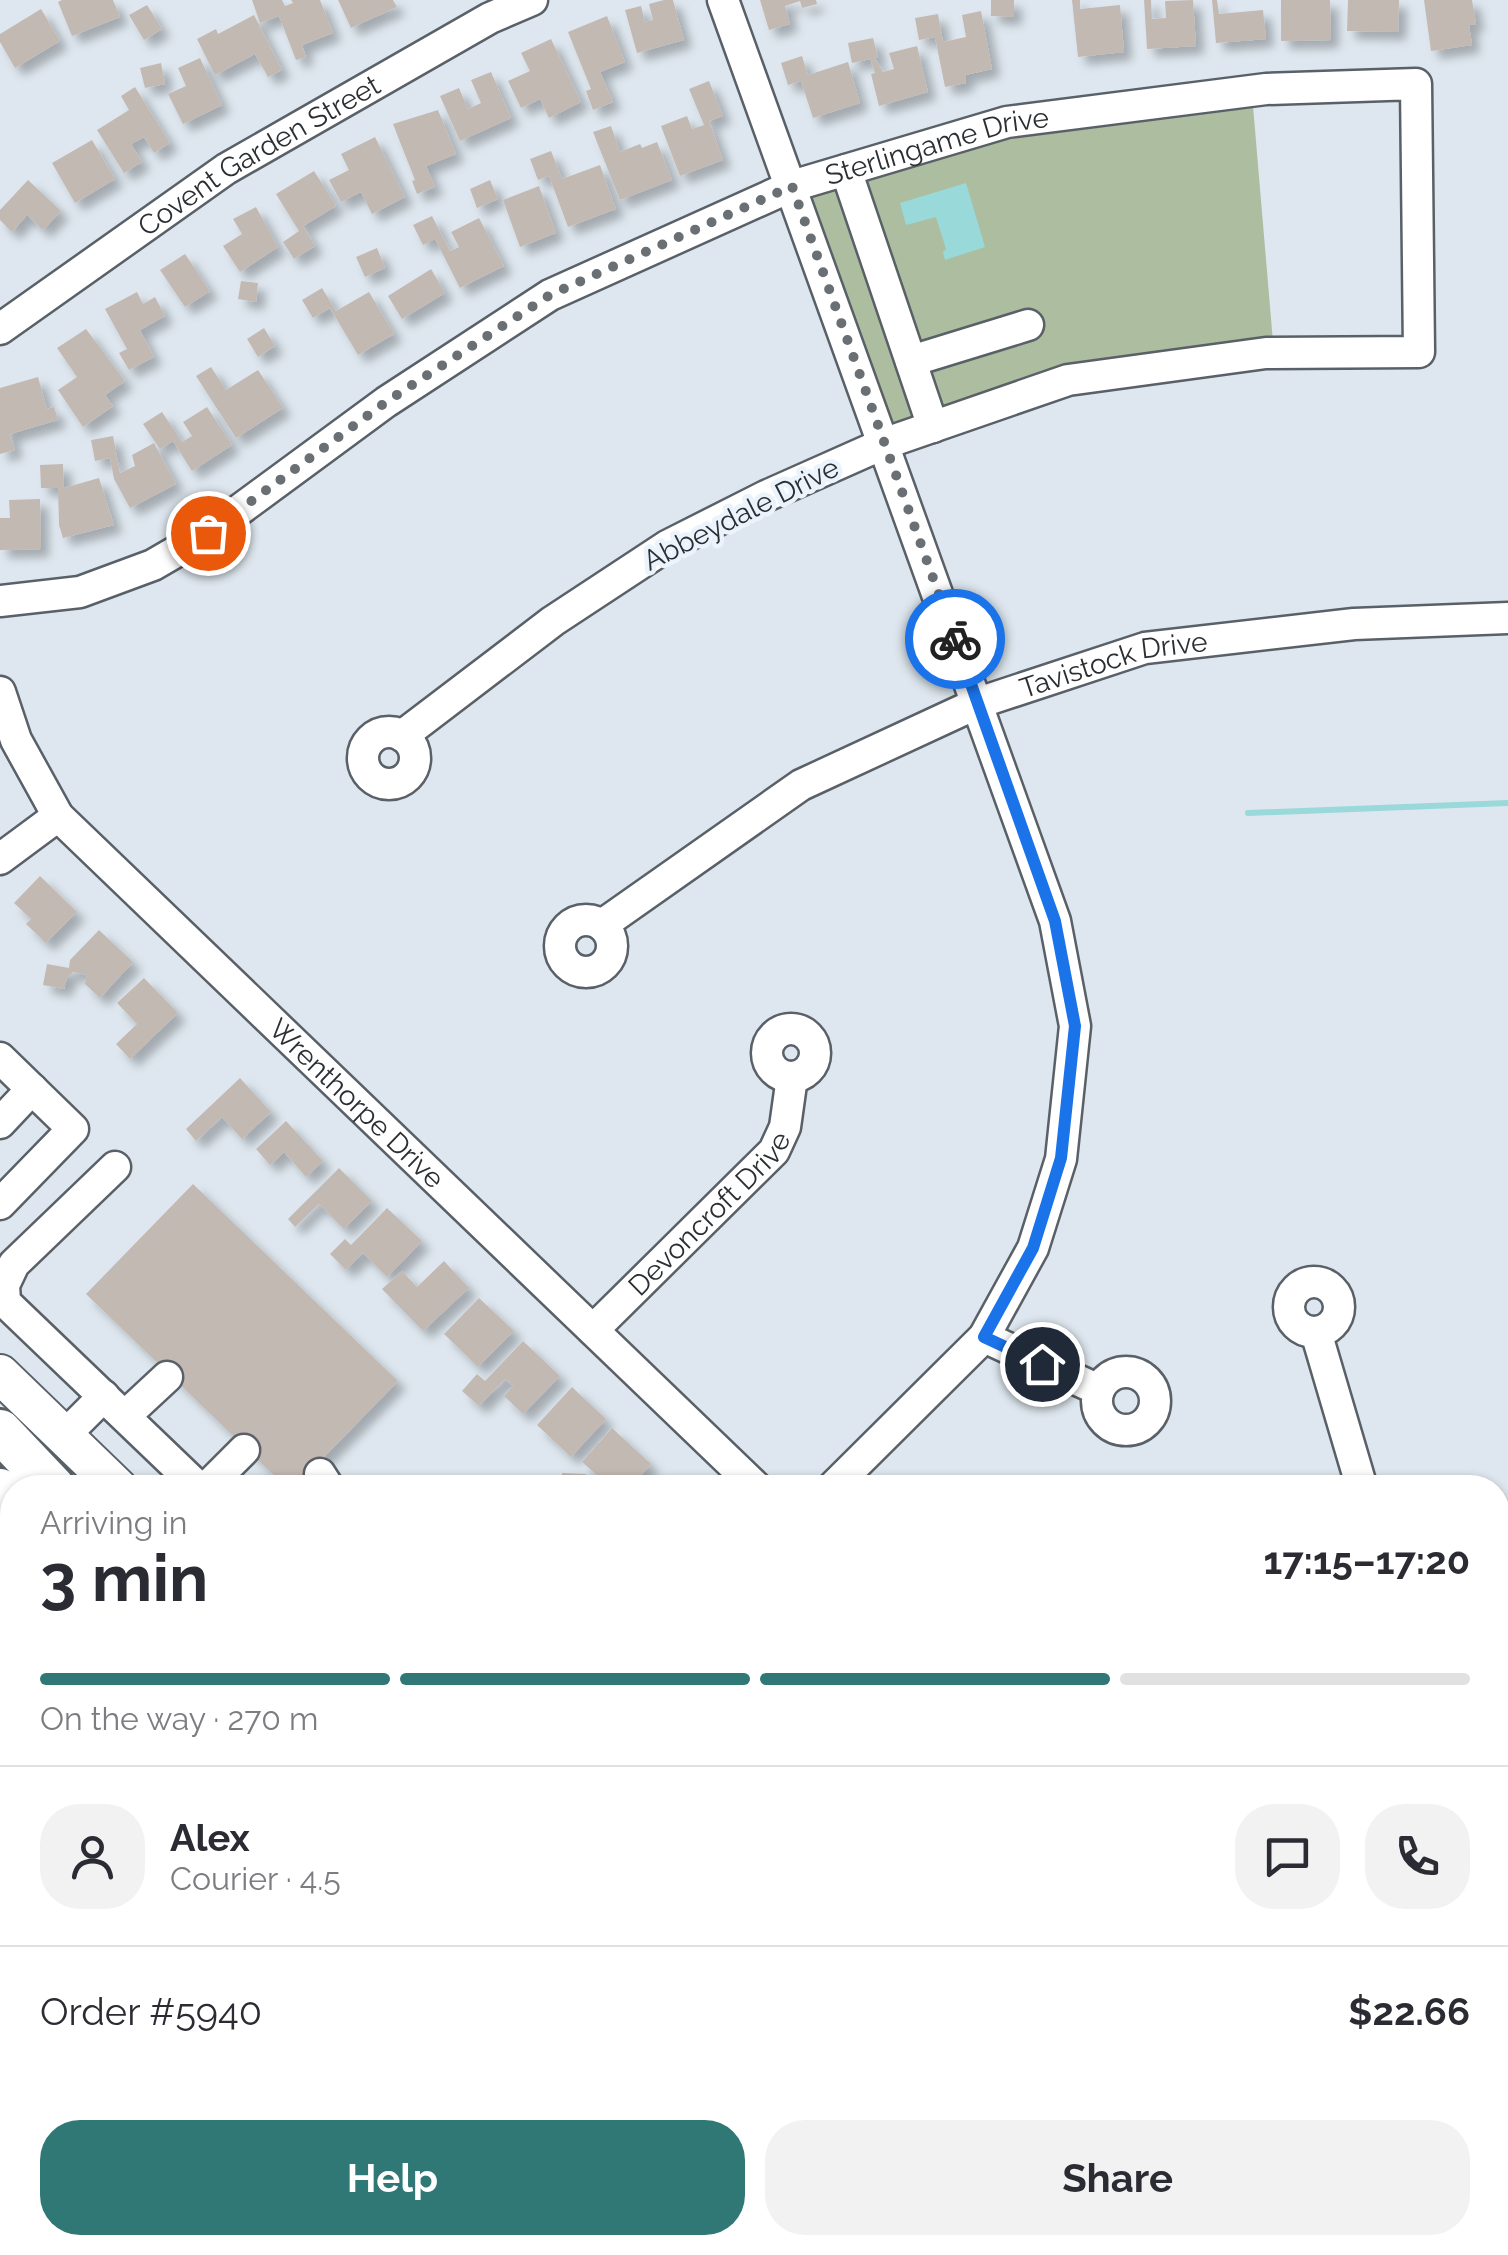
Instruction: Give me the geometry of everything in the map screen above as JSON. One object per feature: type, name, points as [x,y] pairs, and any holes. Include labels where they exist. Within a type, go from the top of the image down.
[{"type":"highway","points":[[0,1430],[42,1475]]},
{"type":"main road","points":[[0,1374],[104,1475]]},
{"type":"street","name":"Covent Garden Street","points":[[0,329],[226,169],[490,18],[532,0]]},
{"type":"street","points":[[724,0],[1055,921],[1075,1026],[1061,1158],[1033,1248],[984,1337],[845,1475]]},
{"type":"street","name":"Sterlingame Drive","points":[[0,601],[80,592],[153,564],[208,533],[386,402],[550,295],[792,186],[1007,122],[1266,89],[1416,84],[1419,352]]},
{"type":"street","points":[[846,170],[933,427]]},
{"type":"street","points":[[910,361],[1028,325]]},
{"type":"street","name":"Abbeydale Drive","points":[[402,736],[552,621],[668,546],[766,496],[883,444],[1068,380],[1266,353],[1419,352]]},
{"type":"street","name":"Tavistock Drive","points":[[602,925],[801,785],[978,703],[1145,648],[1354,624],[1508,618]]},
{"type":"street","name":"Wrenthorpe Drive","points":[[0,692],[16,740],[58,816],[744,1475]]},
{"type":"street","points":[[0,860],[58,816]]},
{"type":"street","points":[[0,1058],[73,1129],[0,1204]]},
{"type":"street","name":"Devoncroft Drive","points":[[593,1330],[774,1151],[785,1127],[792,1077]]},
{"type":"street","points":[[0,1124],[32,1089]]},
{"type":"street","points":[[115,1167],[14,1264],[4,1285],[5,1302],[188,1475]]},
{"type":"street","points":[[1316,1332],[1358,1475]]},
{"type":"street","points":[[984,1337],[1099,1390]]},
{"type":"street","points":[[64,1436],[167,1378]]},
{"type":"street","points":[[216,1475],[244,1450]]},
{"type":"green space","points":[[1253,106],[1273,342],[1213,345],[1061,370],[895,427],[809,198],[1036,130]]},
{"type":"water","points":[[966,183],[985,247],[945,260],[946,249],[936,217],[906,225],[900,203]]},
{"type":"building","points":[[113,0],[120,17],[72,36],[58,2]]},
{"type":"building","points":[[252,0],[282,0],[285,6],[293,3],[291,0],[320,0],[333,33],[302,45],[306,57],[296,60],[279,16],[260,23]]},
{"type":"building","points":[[338,0],[393,0],[397,7],[351,28]]},
{"type":"building","points":[[673,0],[684,40],[637,53],[625,10],[641,6],[645,22],[653,20],[649,4]]},
{"type":"building","points":[[760,0],[816,0],[817,4],[802,8],[800,1],[785,6],[790,24],[769,30]]},
{"type":"building","points":[[991,0],[1014,0],[1014,17],[991,16]]},
{"type":"building","points":[[1072,0],[1080,0],[1080,9],[1120,5],[1124,52],[1078,57]]},
{"type":"building","points":[[1144,0],[1151,0],[1152,19],[1166,18],[1165,1],[1193,0],[1196,46],[1147,49]]},
{"type":"building","points":[[1212,0],[1217,0],[1219,14],[1263,10],[1266,39],[1216,43]]},
{"type":"building","points":[[1281,0],[1330,0],[1331,40],[1281,41]]},
{"type":"building","points":[[1348,0],[1399,0],[1398,32],[1347,31]]},
{"type":"building","points":[[1424,0],[1472,0],[1476,24],[1469,25],[1472,45],[1431,51]]},
{"type":"building","points":[[147,5],[162,29],[144,40],[129,15]]},
{"type":"building","points":[[41,9],[60,41],[15,68],[0,42],[0,34]]},
{"type":"building","points":[[981,11],[992,69],[965,75],[966,83],[945,87],[935,37],[919,40],[915,18],[938,14],[943,42],[966,37],[962,15]]},
{"type":"building","points":[[254,15],[282,70],[268,77],[255,54],[215,75],[197,39],[216,29],[218,34]]},
{"type":"building","points":[[607,16],[625,62],[600,72],[613,102],[593,110],[586,91],[591,89],[568,32]]},
{"type":"building","points":[[873,38],[878,57],[875,58],[883,72],[894,69],[889,53],[917,46],[928,92],[879,106],[870,59],[852,63],[848,43]]},
{"type":"building","points":[[551,39],[581,102],[549,118],[540,99],[521,108],[508,81],[530,71],[521,53]]},
{"type":"building","points":[[802,56],[808,75],[848,62],[860,103],[813,118],[801,81],[788,85],[781,63]]},
{"type":"building","points":[[200,58],[222,105],[183,124],[168,94],[186,86],[178,68]]},
{"type":"building","points":[[161,63],[165,84],[145,88],[140,68]]},
{"type":"building","points":[[491,72],[511,118],[460,141],[440,96],[459,88],[468,109],[481,103],[471,80]]},
{"type":"building","points":[[709,81],[723,116],[709,121],[723,160],[680,176],[661,126],[687,116],[692,129],[704,125],[689,89]]},
{"type":"building","points":[[135,87],[170,143],[154,153],[144,137],[131,144],[142,162],[124,173],[97,130],[129,110],[121,96]]},
{"type":"building","points":[[438,110],[456,154],[426,166],[435,187],[417,194],[393,124]]},
{"type":"building","points":[[611,126],[620,152],[657,142],[672,180],[620,200],[593,132]]},
{"type":"building","points":[[375,137],[405,197],[372,214],[361,192],[341,202],[329,180],[349,170],[341,154]]},
{"type":"building","points":[[92,140],[115,179],[75,203],[52,163]]},
{"type":"building","points":[[551,151],[562,179],[600,165],[616,209],[568,227],[549,176],[538,180],[530,159]]},
{"type":"building","points":[[314,171],[336,206],[303,226],[315,246],[294,259],[283,242],[299,231],[276,194]]},
{"type":"building","points":[[28,180],[61,211],[43,230],[27,215],[12,232],[0,220],[0,210]]},
{"type":"building","points":[[490,180],[498,199],[477,208],[470,189]]},
{"type":"building","points":[[539,186],[556,233],[520,247],[503,200]]},
{"type":"building","points":[[256,207],[278,247],[240,272],[223,246],[242,234],[233,219]]},
{"type":"building","points":[[432,216],[450,251],[459,247],[451,232],[479,218],[504,266],[460,288],[435,239],[423,245],[413,225]]},
{"type":"building","points":[[377,248],[385,268],[365,277],[356,257]]},
{"type":"building","points":[[185,254],[210,291],[185,307],[160,270]]},
{"type":"building","points":[[431,269],[445,293],[402,319],[388,296]]},
{"type":"building","points":[[241,281],[258,283],[256,302],[238,299]]},
{"type":"building","points":[[322,288],[336,311],[369,292],[394,334],[358,355],[330,308],[313,318],[302,300]]},
{"type":"building","points":[[137,292],[143,304],[155,297],[165,316],[140,330],[154,357],[129,370],[119,353],[127,349],[105,309]]},
{"type":"building","points":[[264,328],[275,346],[258,357],[247,339]]},
{"type":"building","points":[[86,329],[125,381],[105,395],[113,406],[83,427],[58,390],[77,377],[57,348]]},
{"type":"building","points":[[211,367],[226,390],[258,370],[283,408],[236,438],[196,376]]},
{"type":"building","points":[[38,377],[47,409],[54,407],[58,420],[10,434],[15,450],[0,454],[0,388]]},
{"type":"building","points":[[207,407],[232,445],[192,471],[173,441],[160,449],[143,424],[162,412],[182,442],[192,436],[183,422]]},
{"type":"building","points":[[113,436],[120,473],[135,466],[132,455],[154,443],[176,484],[130,508],[114,479],[110,458],[95,461],[91,440]]},
{"type":"building","points":[[63,464],[64,488],[99,478],[114,525],[63,538],[58,488],[41,488],[40,465]]},
{"type":"building","points":[[40,499],[41,549],[0,550],[0,518],[10,518],[9,500]]},
{"type":"building","points":[[40,876],[77,912],[46,943],[26,924],[31,919],[14,903]]},
{"type":"building","points":[[99,930],[133,962],[100,998],[85,984],[87,975],[73,972],[64,989],[43,985],[47,964],[69,968],[70,960]]},
{"type":"building","points":[[144,978],[178,1013],[130,1059],[116,1044],[137,1024],[117,1003]]},
{"type":"building","points":[[240,1078],[271,1112],[242,1139],[222,1117],[196,1141],[186,1129]]},
{"type":"building","points":[[286,1121],[323,1161],[306,1177],[284,1152],[270,1165],[256,1149]]},
{"type":"building","points":[[339,1168],[372,1201],[344,1229],[319,1204],[295,1227],[288,1219]]},
{"type":"building","points":[[193,1184],[398,1381],[307,1475],[274,1475],[86,1294]]},
{"type":"building","points":[[387,1208],[422,1241],[387,1277],[363,1253],[346,1270],[330,1254],[345,1239],[351,1245]]},
{"type":"building","points":[[444,1261],[469,1288],[423,1331],[382,1289],[402,1271],[417,1287]]},
{"type":"building","points":[[479,1298],[514,1331],[478,1367],[444,1334]]},
{"type":"building","points":[[523,1341],[560,1376],[523,1414],[504,1396],[513,1386],[505,1379],[479,1406],[462,1391],[477,1374],[485,1381]]},
{"type":"building","points":[[572,1387],[606,1419],[571,1457],[537,1425]]},
{"type":"building","points":[[612,1428],[651,1464],[641,1475],[597,1475],[582,1462]]},
{"type":"waterway","points":[[1248,813],[1508,803]]},
{"type":"way so far","points":[[208,533],[386,402],[550,295],[792,186],[955,639]]},
{"type":"route","points":[[955,639],[1055,921],[1075,1026],[1061,1158],[1033,1248],[984,1337],[1042,1364]]}]
